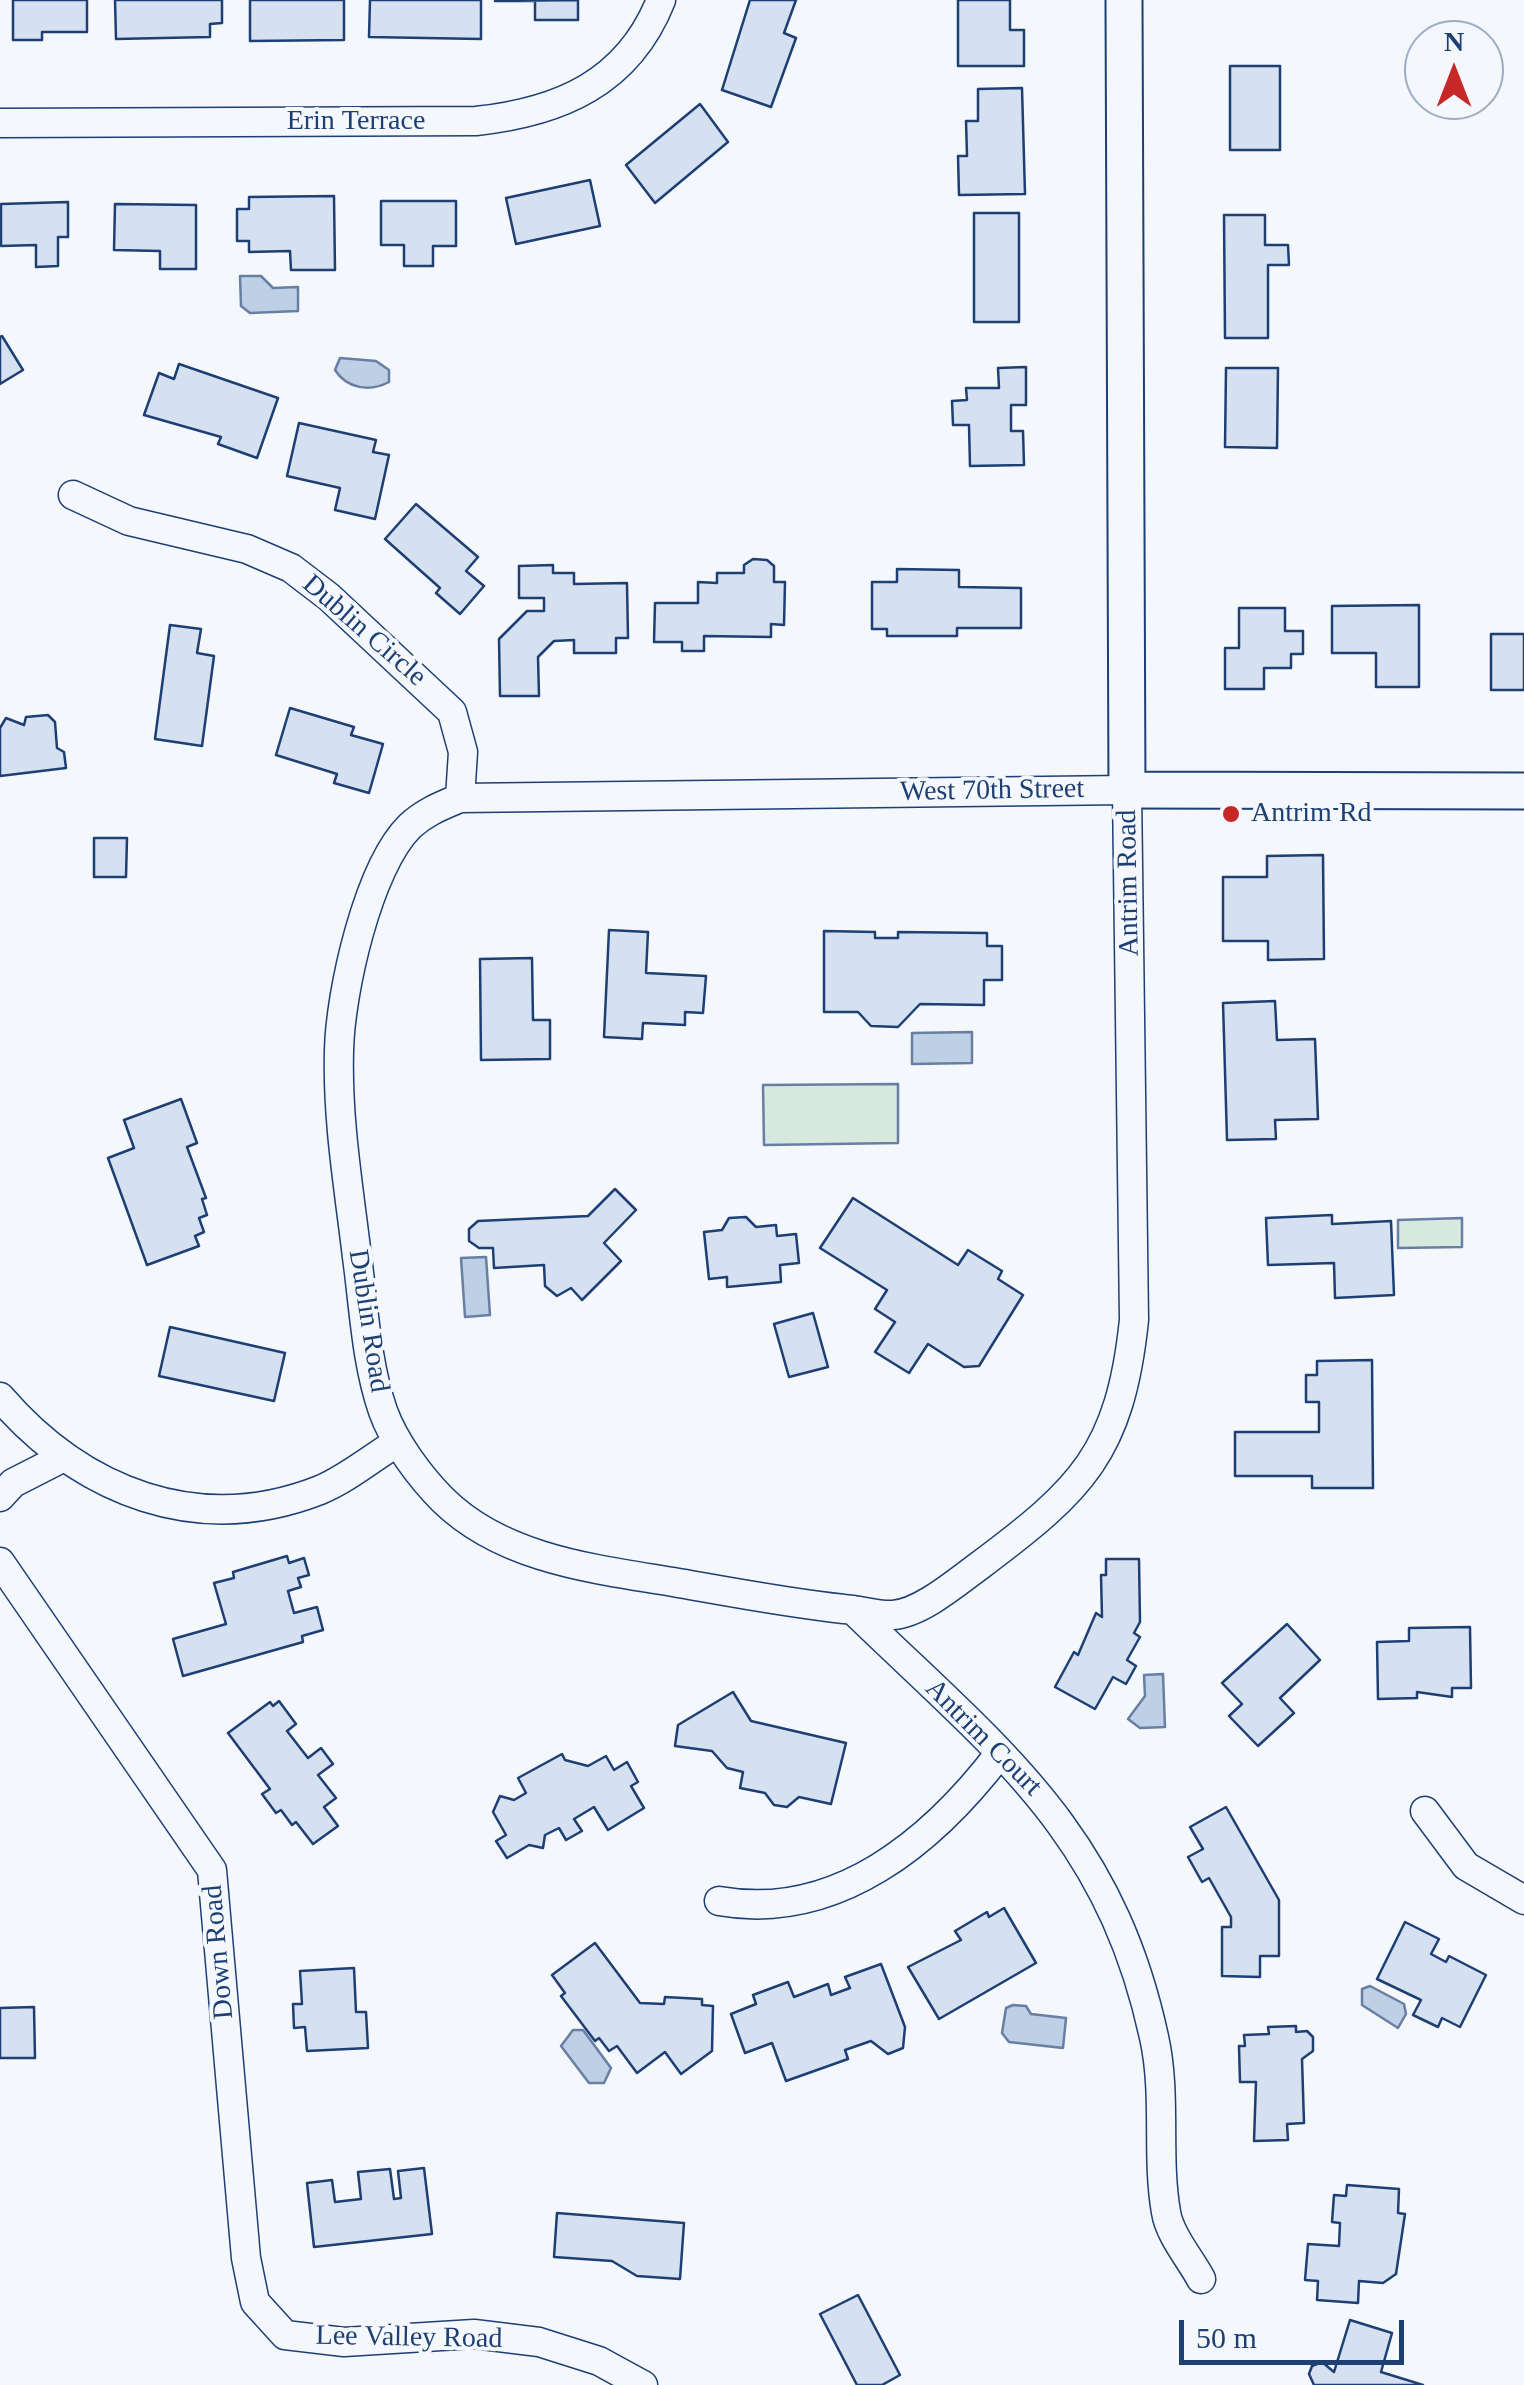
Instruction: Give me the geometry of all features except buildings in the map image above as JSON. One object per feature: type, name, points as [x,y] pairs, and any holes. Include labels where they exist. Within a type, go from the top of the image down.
[{"type":"street","name":"Erin Terrace","points":[[0,123],[476,122],[529,116],[577,96],[619,66],[651,26],[661,0]]},
{"type":"street","name":"Antrim Road","points":[[853,1610],[896,1615],[967,1575],[1054,1510],[1090,1469],[1114,1421],[1128,1371],[1134,1320],[1124,0]]},
{"type":"street","name":"Dublin Circle","points":[[72,495],[129,521],[247,549],[290,568],[329,596],[452,712],[462,752],[460,798]]},
{"type":"street","name":"West 70th Street","points":[[460,798],[1128,790],[1524,791]]},
{"type":"street","name":"Dublin Road","points":[[460,798],[428,811],[394,848],[370,901],[351,964],[338,1048],[340,1118],[370,1362],[384,1414],[398,1442],[444,1500],[481,1528],[527,1551],[579,1566],[853,1610]]},
{"type":"street","points":[[0,1397],[62,1458],[113,1488],[165,1506],[217,1512],[272,1506],[324,1488],[398,1442]]},
{"type":"street","points":[[0,1497],[13,1483],[62,1458]]},
{"type":"street","name":"Down Road","points":[[0,1562],[212,1870],[246,2258],[255,2302],[284,2334]]},
{"type":"street","name":"Antrim Court","points":[[853,1610],[1030,1780],[1076,1841],[1114,1908],[1142,1981],[1158,2056],[1166,2216],[1202,2279]]},
{"type":"street","points":[[719,1901],[752,1907],[787,1905],[874,1872],[921,1839],[964,1799],[1000,1753]]},
{"type":"street","points":[[1425,1811],[1466,1866],[1524,1900]]},
{"type":"street","name":"Lee Valley Road","points":[[284,2334],[344,2342],[474,2334],[539,2342],[599,2361],[644,2385]]},
{"type":"shaded area","points":[[898,1084],[898,1143],[764,1145],[763,1085]]},
{"type":"shaded area","points":[[1462,1218],[1462,1247],[1398,1248],[1398,1220]]},
{"type":"water","points":[[240,276],[261,276],[273,288],[298,287],[298,311],[250,313],[241,306]]},
{"type":"water","points":[[340,358],[376,361],[389,370],[389,382],[367,388],[352,385],[335,370]]},
{"type":"water","points":[[972,1032],[972,1063],[912,1064],[912,1033]]},
{"type":"water","points":[[486,1257],[490,1315],[465,1317],[461,1258]]},
{"type":"water","points":[[1163,1674],[1165,1727],[1140,1728],[1128,1719],[1145,1696],[1144,1675]]},
{"type":"water","points":[[1370,1986],[1404,2004],[1406,2014],[1398,2028],[1362,2005],[1362,1989]]},
{"type":"water","points":[[1026,2006],[1031,2014],[1066,2018],[1063,2048],[1009,2042],[1002,2033],[1006,2008]]},
{"type":"water","points":[[573,2030],[583,2030],[611,2068],[604,2083],[589,2083],[561,2046]]},
{"type":"place","name":"Antrim Rd","points":[[1231,814]]}]
